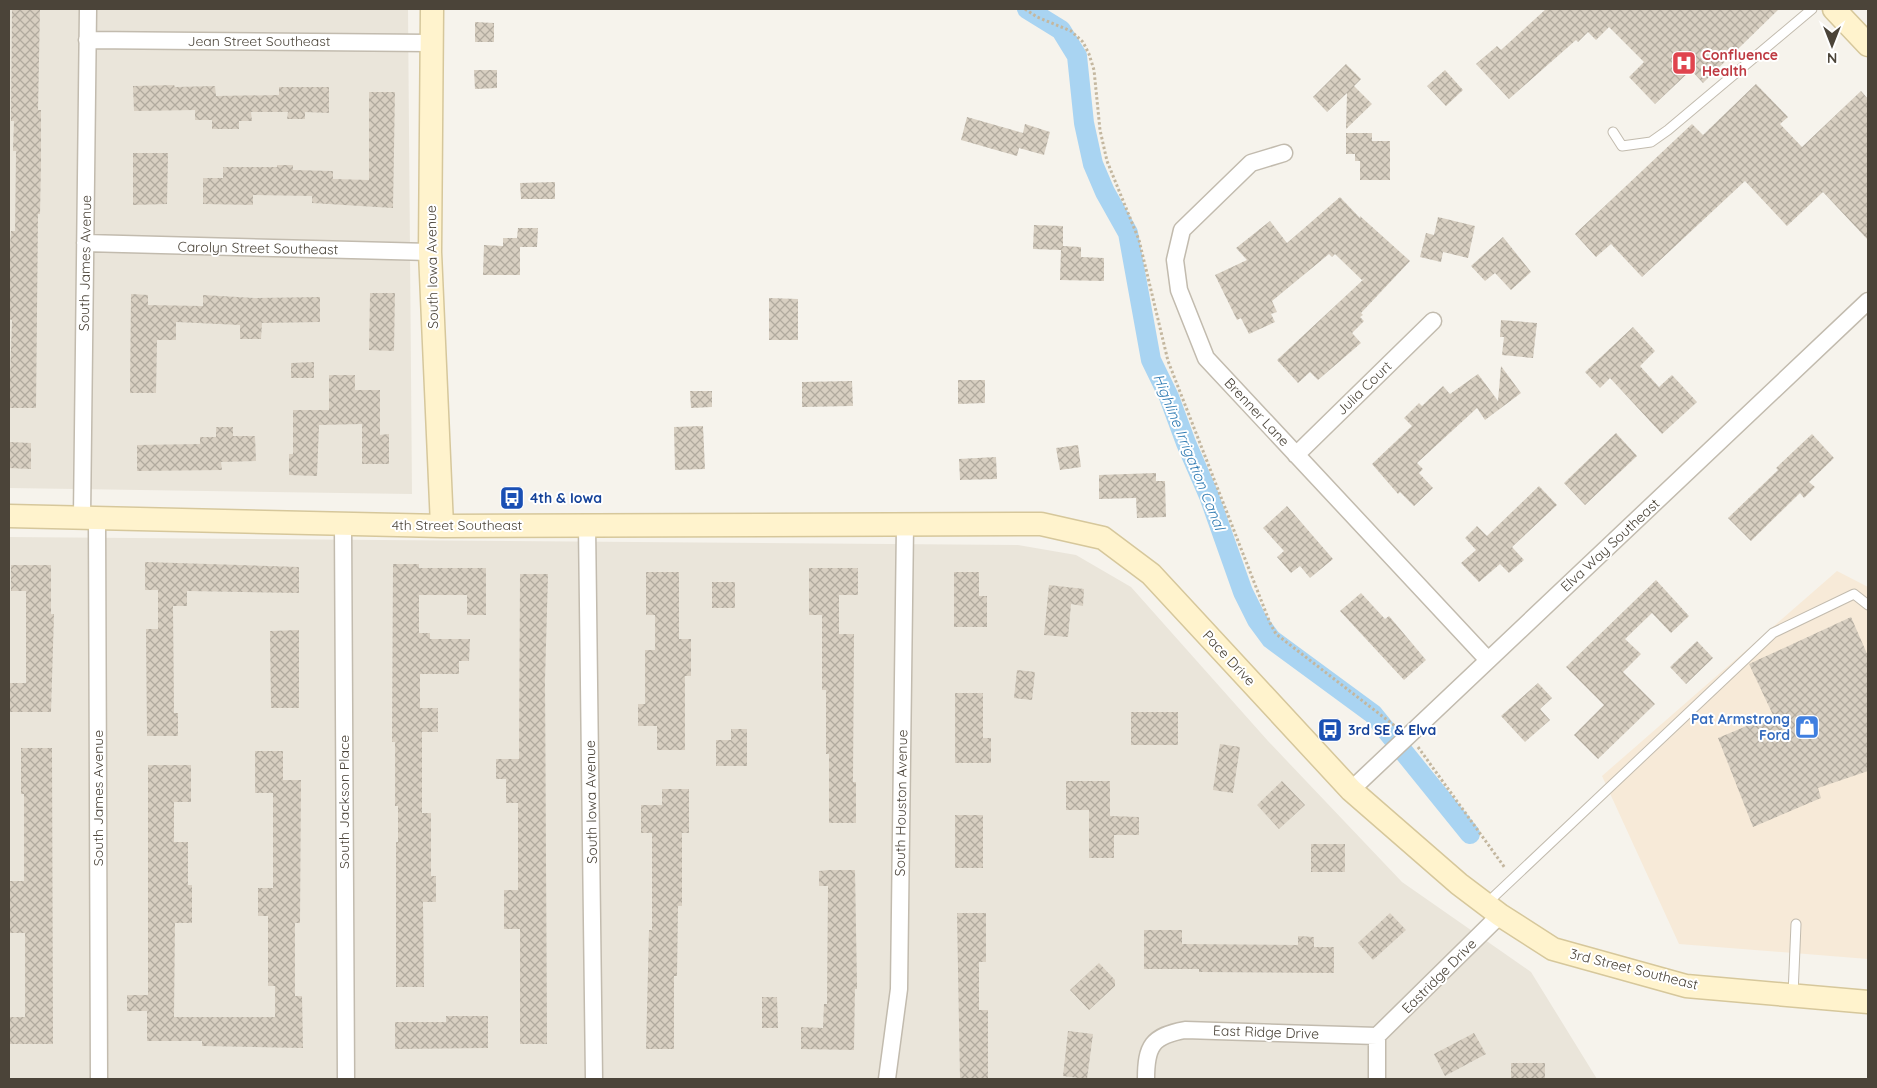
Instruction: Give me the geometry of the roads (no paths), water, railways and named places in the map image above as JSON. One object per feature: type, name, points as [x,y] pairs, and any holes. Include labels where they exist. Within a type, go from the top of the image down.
[{"type":"street","name":"South James Avenue","points":[[88,9],[85,243],[99,1079]]},
{"type":"street","name":"South Iowa Avenue","points":[[432,9],[430,252],[442,526]]},
{"type":"street","points":[[1834,9],[1868,45]]},
{"type":"street","name":"Jean Street Southeast","points":[[88,40],[431,43]]},
{"type":"street","name":"Brenner Lane","points":[[1284,153],[1251,163],[1182,230],[1174,260],[1179,290],[1206,358],[1488,660]]},
{"type":"street","name":"Carolyn Street Southeast","points":[[85,243],[430,252]]},
{"type":"street","name":"Elva Way Southeast","points":[[1351,790],[1868,301]]},
{"type":"street","name":"Julia Court","points":[[1296,455],[1433,321]]},
{"type":"street","name":"4th Street Southeast","points":[[9,516],[442,526],[905,525]]},
{"type":"street","name":"South Jackson Place","points":[[343,524],[346,1079]]},
{"type":"street","name":"Pace Drive","points":[[905,525],[1041,524],[1103,538],[1152,574],[1351,790],[1459,884],[1493,910]]},
{"type":"street","name":"South Iowa Avenue","points":[[587,525],[594,1079]]},
{"type":"street","name":"South Houston Avenue","points":[[887,1079],[899,989],[905,525]]},
{"type":"street","name":"3rd Street Southeast","points":[[1493,910],[1553,948],[1686,986],[1868,1002]]},
{"type":"street","name":"Eastridge Drive","points":[[1377,1036],[1493,910]]},
{"type":"street","name":"East Ridge Drive","points":[[1146,1079],[1146,1060],[1151,1046],[1166,1034],[1185,1030],[1377,1036]]},
{"type":"street","points":[[1377,1036],[1377,1079]]},
{"type":"lane","points":[[1613,132],[1622,146],[1650,142],[1668,130],[1812,9]]},
{"type":"lane","points":[[1493,910],[1512,879],[1773,633],[1854,594],[1868,605]]},
{"type":"lane","points":[[1793,995],[1796,924]]},
{"type":"waterway","name":"Highline Irrigation Canal","points":[[1027,9],[1061,30],[1077,56],[1084,123],[1093,164],[1105,192],[1128,233],[1151,360],[1169,397],[1209,496],[1243,592],[1257,620],[1271,639],[1373,714],[1470,834]]},
{"type":"place","name":"Confluence Health","points":[[1684,63]]},
{"type":"place","name":"4th & Iowa","points":[[512,498]]},
{"type":"place","name":"Pat Armstrong Ford","points":[[1807,727]]},
{"type":"place","name":"3rd SE & Elva","points":[[1330,730]]}]
